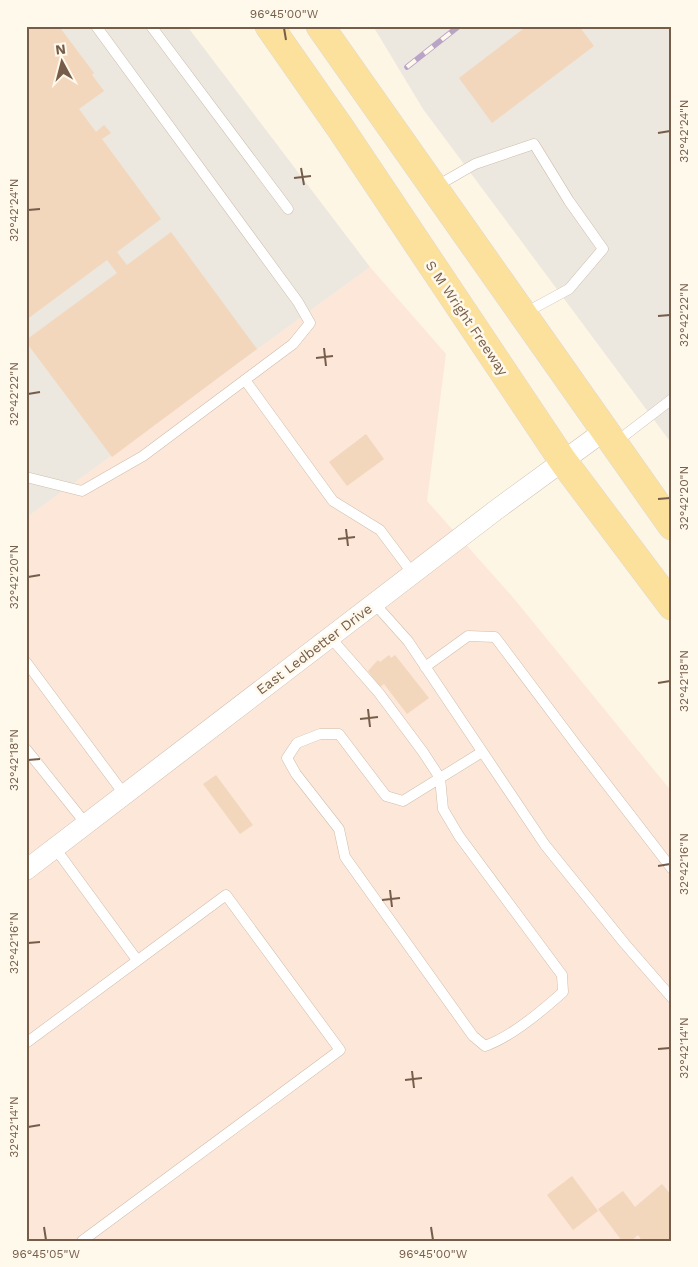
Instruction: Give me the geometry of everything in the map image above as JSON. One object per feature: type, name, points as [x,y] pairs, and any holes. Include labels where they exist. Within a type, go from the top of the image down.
[{"type":"main road","name":"S M Wright Freeway","points":[[269,26],[341,129],[563,460],[672,606]]},
{"type":"main road","points":[[320,26],[608,438],[672,526]]},
{"type":"street","name":"East Ledbetter Drive","points":[[26,870],[563,460],[608,438]]},
{"type":"lane","points":[[26,477],[82,492],[144,456],[293,344],[310,323],[298,302],[96,26]]},
{"type":"lane","points":[[151,26],[288,209]]},
{"type":"lane","points":[[434,188],[475,164],[534,144],[569,201],[603,249],[569,289],[522,314]]},
{"type":"lane","points":[[245,380],[333,501],[380,530],[413,574]]},
{"type":"lane","points":[[608,438],[672,399]]},
{"type":"lane","points":[[374,603],[408,641],[545,845],[625,944],[672,998]]},
{"type":"lane","points":[[425,667],[468,636],[495,637],[576,746],[672,868]]},
{"type":"lane","points":[[330,637],[379,693],[440,778],[443,809],[459,836],[562,974],[563,992],[546,1008],[496,1042],[484,1046],[473,1036],[345,857],[339,829],[296,774],[287,758],[297,743],[320,734],[339,734],[386,796],[402,801],[440,778],[482,752]]},
{"type":"lane","points":[[26,662],[124,794]]},
{"type":"lane","points":[[26,749],[86,824]]},
{"type":"lane","points":[[55,848],[137,960]]},
{"type":"lane","points":[[26,1043],[226,895],[340,1050],[82,1241]]},
{"type":"shaded area","points":[[26,26],[187,26],[370,267],[26,518]]},
{"type":"shaded area","points":[[373,26],[672,26],[672,444],[423,109]]},
{"type":"shaded area","points":[[370,267],[446,354],[427,501],[511,595],[672,792],[672,1241],[26,1241],[26,518]]},
{"type":"building","points":[[26,26],[63,27],[61,29],[94,73],[92,75],[104,91],[79,109],[96,132],[104,125],[111,133],[102,139],[161,219],[117,252],[127,265],[171,232],[257,349],[112,457],[26,342],[26,340],[117,273],[107,260],[26,320]]},
{"type":"building","points":[[527,26],[579,26],[594,46],[492,123],[459,78]]},
{"type":"building","points":[[366,434],[384,459],[347,486],[329,462]]},
{"type":"building","points":[[389,655],[391,658],[395,655],[429,698],[407,714],[384,684],[380,687],[368,671],[378,660],[380,662]]},
{"type":"building","points":[[216,775],[253,825],[240,834],[203,784]]},
{"type":"building","points":[[572,1176],[598,1211],[573,1230],[547,1195]]},
{"type":"building","points":[[662,1184],[672,1196],[672,1241],[642,1241],[638,1235],[631,1241],[622,1241],[598,1209],[623,1191],[635,1207]]},
{"type":"railway","points":[[407,67],[459,26]]}]
